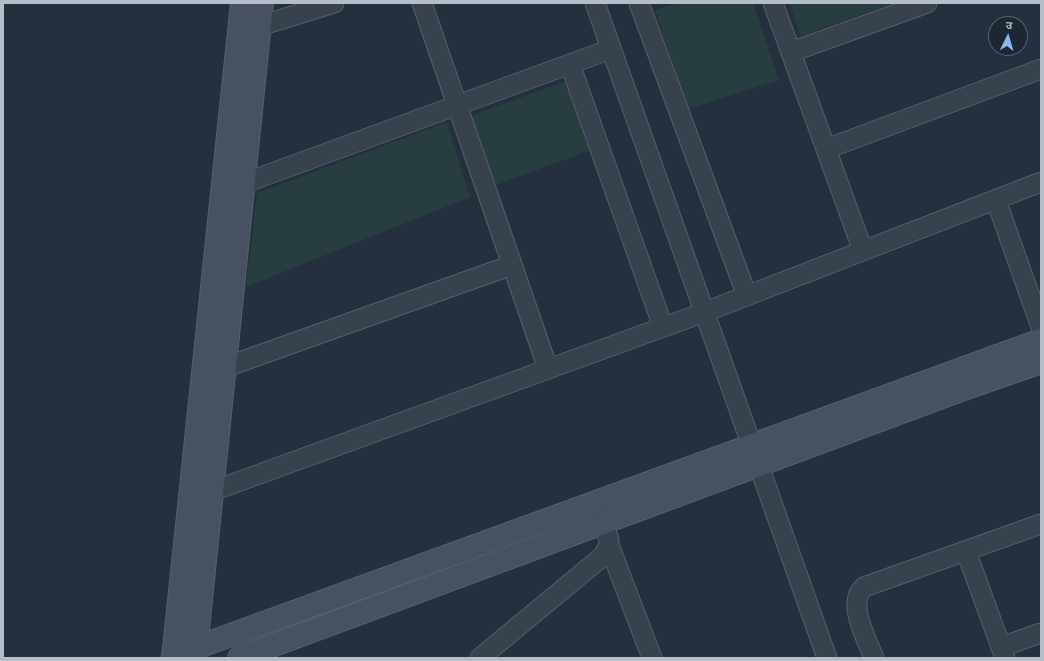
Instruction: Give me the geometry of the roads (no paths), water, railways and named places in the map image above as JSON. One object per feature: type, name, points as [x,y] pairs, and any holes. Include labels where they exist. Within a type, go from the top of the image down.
[{"type":"street","points":[[242,3],[173,657],[195,653],[596,502],[1041,340]]},
{"type":"street","points":[[195,653],[262,3]]},
{"type":"street","points":[[260,26],[334,3]]},
{"type":"street","points":[[422,3],[456,106],[548,369]]},
{"type":"street","points":[[595,3],[827,658]]},
{"type":"street","points":[[773,3],[863,251]]},
{"type":"street","points":[[791,52],[928,3]]},
{"type":"street","points":[[641,4],[746,296]]},
{"type":"street","points":[[222,191],[611,49]]},
{"type":"street","points":[[570,64],[663,327]]},
{"type":"street","points":[[826,149],[1041,69]]},
{"type":"street","points":[[190,500],[705,312],[1041,182]]},
{"type":"street","points":[[996,200],[1041,327]]},
{"type":"street","points":[[203,375],[512,264]]},
{"type":"street","points":[[239,658],[1041,362]]},
{"type":"street","points":[[596,502],[604,523],[609,545],[652,658]]},
{"type":"street","points":[[874,658],[857,612],[857,597],[860,590],[864,587],[1041,524]]},
{"type":"street","points":[[480,658],[603,556],[609,545]]},
{"type":"street","points":[[966,551],[1003,653],[1041,633]]}]
